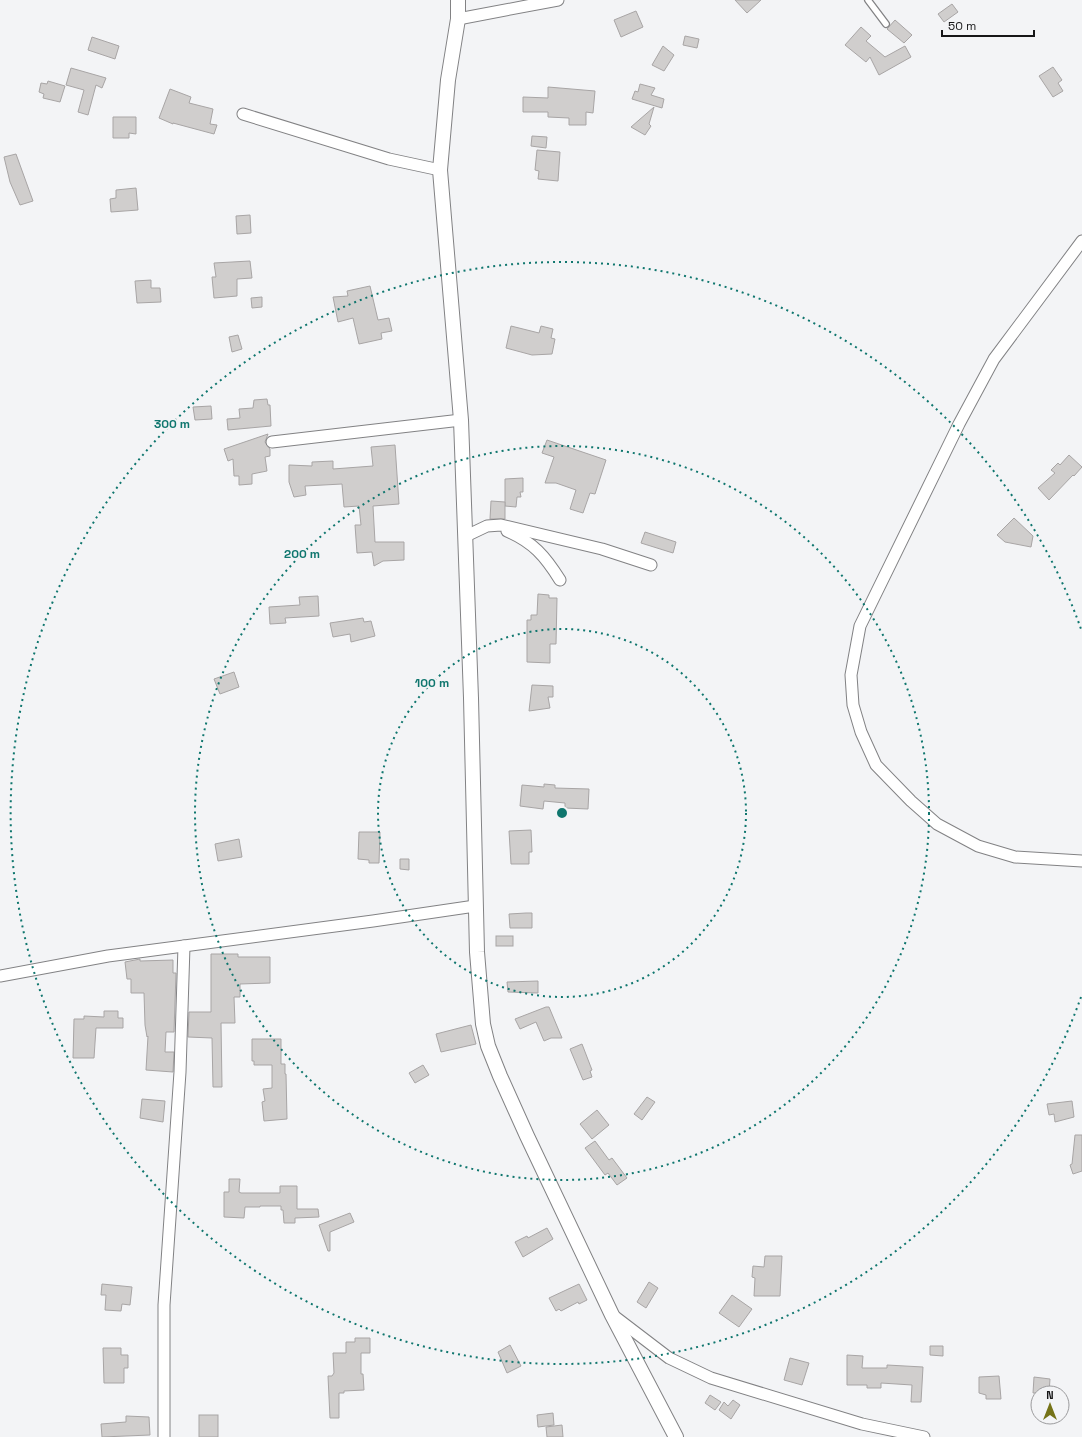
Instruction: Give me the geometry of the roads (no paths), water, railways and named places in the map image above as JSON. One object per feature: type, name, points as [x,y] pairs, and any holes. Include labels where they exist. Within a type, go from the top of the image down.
[{"type":"street","points":[[458,0],[458,19],[448,80],[440,170],[461,420],[466,536],[475,906],[480,991],[488,1046],[527,1136],[612,1315],[676,1437]]},
{"type":"street","points":[[458,19],[558,0]]},
{"type":"street","points":[[243,114],[389,159],[440,170]]},
{"type":"street","points":[[1082,241],[998,353],[959,424],[860,626],[851,675],[853,705],[861,732],[876,765],[936,824],[978,846],[1015,857],[1082,861]]},
{"type":"street","points":[[272,442],[461,420]]},
{"type":"street","points":[[466,536],[487,526],[501,525],[602,549],[651,565]]},
{"type":"street","points":[[487,526],[502,529],[530,544],[545,557],[560,580]]},
{"type":"street","points":[[0,976],[108,956],[475,906]]},
{"type":"street","points":[[164,1437],[164,1305],[182,1028],[184,946]]},
{"type":"street","points":[[612,1315],[669,1358],[711,1378],[862,1424],[924,1437]]},
{"type":"lane","points":[[868,0],[886,24]]}]
